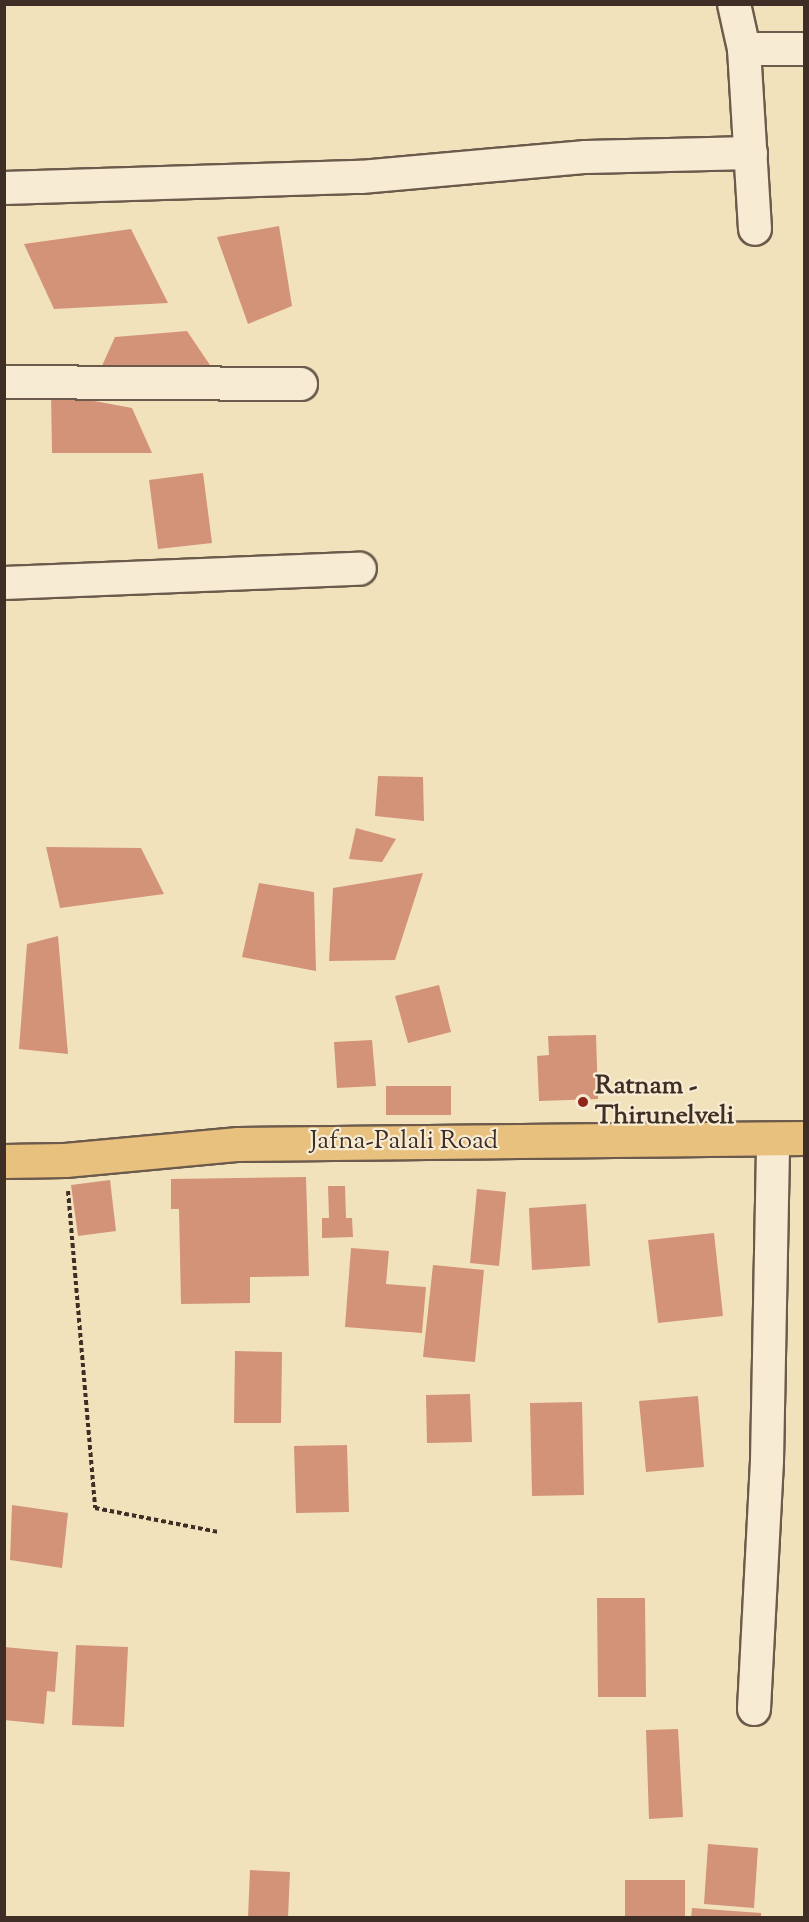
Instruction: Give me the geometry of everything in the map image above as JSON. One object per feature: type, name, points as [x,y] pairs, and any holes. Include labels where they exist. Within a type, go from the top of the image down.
[{"type":"main road","name":"Jafna-Palali Road","points":[[4,1161],[65,1160],[238,1143],[789,1139]]},
{"type":"street","points":[[734,4],[744,49],[752,153],[754,229]]},
{"type":"street","points":[[744,49],[804,49]]},
{"type":"street","points":[[4,188],[361,177],[586,157],[752,153]]},
{"type":"street","points":[[4,382],[301,384]]},
{"type":"street","points":[[4,583],[360,569]]},
{"type":"street","points":[[754,1709],[767,1461],[789,1139]]},
{"type":"path","points":[[65,1160],[95,1508],[218,1532]]},
{"type":"building","points":[[279,226],[292,306],[248,324],[217,237]]},
{"type":"building","points":[[131,229],[168,303],[54,309],[24,244]]},
{"type":"building","points":[[187,331],[216,374],[101,368],[115,337]]},
{"type":"building","points":[[51,393],[132,408],[152,453],[52,453]]},
{"type":"building","points":[[203,473],[212,543],[158,549],[149,480]]},
{"type":"building","points":[[378,776],[423,777],[424,821],[375,816]]},
{"type":"building","points":[[356,828],[396,839],[382,862],[349,859]]},
{"type":"building","points":[[46,847],[141,848],[164,894],[60,908]]},
{"type":"building","points":[[423,873],[395,960],[329,961],[333,888]]},
{"type":"building","points":[[259,883],[314,892],[316,971],[242,957]]},
{"type":"building","points":[[58,936],[68,1054],[19,1049],[27,944]]},
{"type":"building","points":[[439,985],[451,1032],[408,1043],[395,996]]},
{"type":"building","points":[[596,1035],[598,1099],[539,1101],[537,1056],[549,1055],[548,1036]]},
{"type":"building","points":[[372,1040],[376,1086],[337,1088],[334,1042]]},
{"type":"building","points":[[386,1086],[451,1086],[451,1115],[386,1115]]},
{"type":"building","points":[[306,1177],[309,1276],[250,1277],[250,1303],[181,1304],[179,1209],[171,1209],[171,1179]]},
{"type":"building","points":[[110,1180],[116,1231],[78,1236],[71,1185]]},
{"type":"building","points":[[328,1186],[345,1186],[346,1218],[352,1218],[353,1237],[322,1238],[322,1218],[329,1218]]},
{"type":"building","points":[[477,1189],[506,1192],[499,1266],[470,1263]]},
{"type":"building","points":[[586,1204],[590,1266],[532,1270],[529,1208]]},
{"type":"building","points":[[714,1233],[723,1316],[658,1323],[648,1240]]},
{"type":"building","points":[[351,1248],[389,1251],[386,1284],[426,1287],[422,1333],[345,1327]]},
{"type":"building","points":[[433,1265],[484,1270],[475,1362],[423,1357]]},
{"type":"building","points":[[235,1351],[282,1352],[281,1423],[234,1423]]},
{"type":"building","points":[[470,1394],[472,1442],[427,1443],[426,1395]]},
{"type":"building","points":[[698,1396],[704,1467],[646,1472],[639,1401]]},
{"type":"building","points":[[582,1402],[584,1495],[532,1496],[530,1403]]},
{"type":"building","points":[[347,1445],[349,1512],[296,1513],[294,1446]]},
{"type":"building","points":[[12,1505],[68,1513],[62,1568],[10,1560]]},
{"type":"building","points":[[597,1598],[645,1598],[646,1697],[598,1697]]},
{"type":"building","points":[[76,1645],[128,1647],[124,1727],[72,1725]]},
{"type":"building","points":[[4,1647],[58,1652],[55,1692],[47,1691],[44,1724],[4,1720]]},
{"type":"building","points":[[678,1729],[683,1817],[649,1819],[646,1730]]},
{"type":"building","points":[[708,1844],[758,1848],[754,1908],[704,1904]]},
{"type":"building","points":[[250,1870],[290,1872],[288,1918],[248,1918]]},
{"type":"building","points":[[625,1880],[685,1880],[685,1918],[625,1918]]},
{"type":"building","points":[[692,1908],[761,1913],[761,1918],[691,1918]]},
{"type":"place","name":"Ratnam - Thirunelveli","points":[[583,1102]]}]
